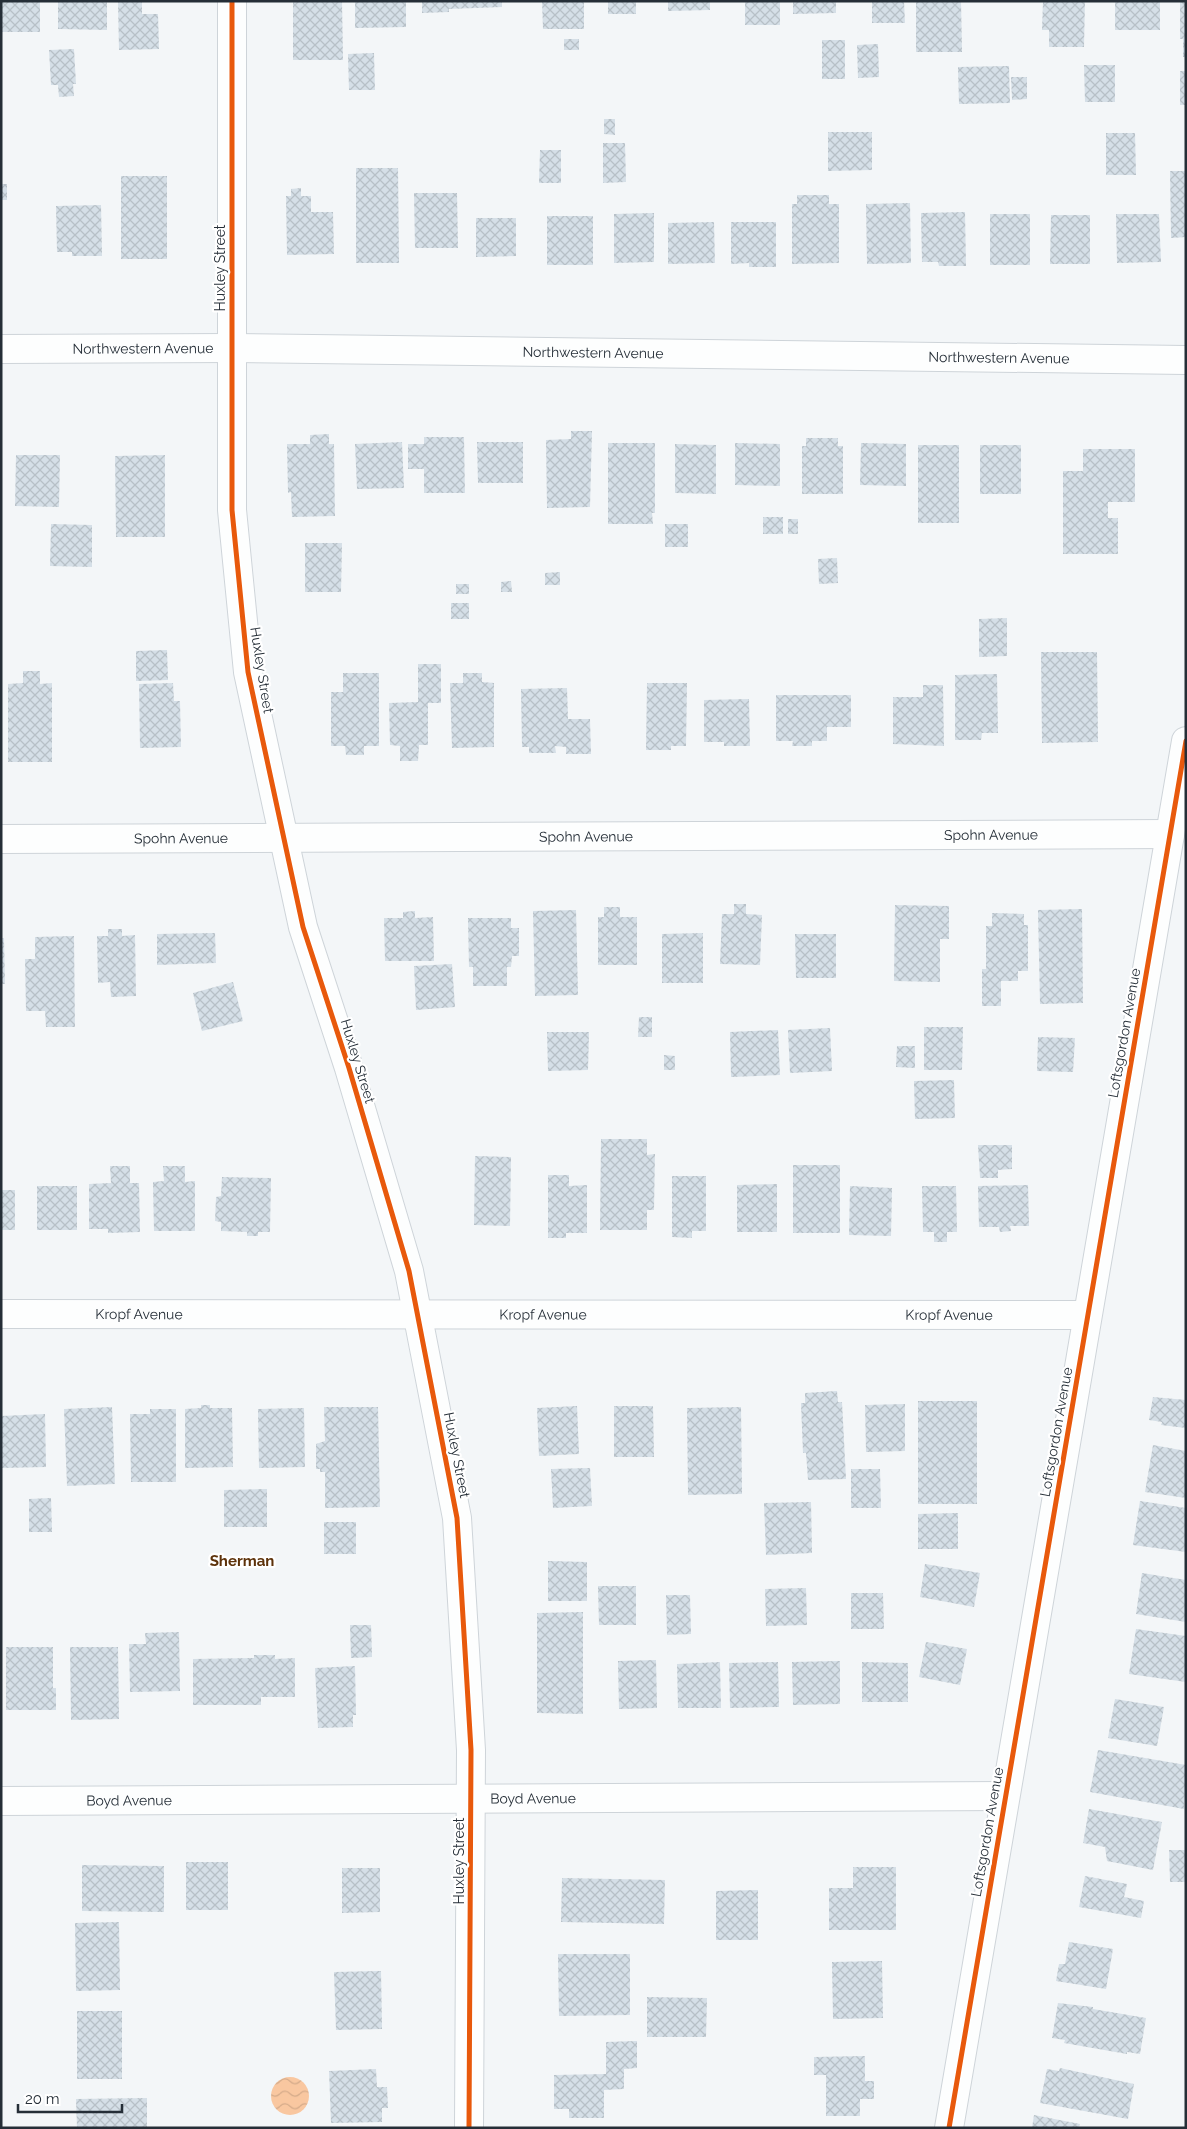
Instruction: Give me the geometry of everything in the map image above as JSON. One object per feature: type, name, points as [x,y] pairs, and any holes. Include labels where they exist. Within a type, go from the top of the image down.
[{"type":"street","name":"Huxley Street","points":[[232,1],[232,510],[248,672],[303,927],[349,1068],[409,1271],[457,1518],[471,1750],[469,2128]]},
{"type":"street","name":"Northwestern Avenue","points":[[1,349],[231,348],[1186,360]]},
{"type":"street","name":"Loftsgordon Avenue","points":[[948,2128],[1186,741]]},
{"type":"street","name":"Spohn Avenue","points":[[1,839],[1170,834]]},
{"type":"street","name":"Kropf Avenue","points":[[1,1314],[1087,1315]]},
{"type":"street","name":"Boyd Avenue","points":[[1,1802],[1005,1796]]},
{"type":"water","points":[[290,2077],[304,2082],[309,2096],[304,2110],[290,2115],[276,2110],[271,2096],[276,2082]]},
{"type":"building","points":[[1,1],[40,1],[40,32],[1,32]]},
{"type":"building","points":[[58,1],[107,1],[107,30],[58,29]]},
{"type":"building","points":[[118,1],[142,1],[142,14],[158,14],[159,49],[119,50]]},
{"type":"building","points":[[293,1],[342,1],[343,60],[293,60]]},
{"type":"building","points":[[355,1],[406,1],[406,27],[355,28]]},
{"type":"building","points":[[422,1],[502,1],[502,7],[449,9],[449,12],[422,13]]},
{"type":"building","points":[[542,1],[584,1],[584,29],[543,29]]},
{"type":"building","points":[[608,1],[636,1],[636,14],[608,14]]},
{"type":"building","points":[[668,1],[710,1],[710,10],[668,11]]},
{"type":"building","points":[[745,1],[780,1],[780,25],[745,25]]},
{"type":"building","points":[[793,1],[836,1],[836,13],[793,14]]},
{"type":"building","points":[[872,1],[904,1],[905,23],[872,23]]},
{"type":"building","points":[[916,1],[961,1],[962,52],[916,52]]},
{"type":"building","points":[[1043,1],[1085,1],[1084,47],[1049,47],[1049,30],[1042,30]]},
{"type":"building","points":[[1115,1],[1160,1],[1160,30],[1115,30]]},
{"type":"building","points":[[1180,1],[1186,1],[1186,57],[1183,57],[1183,39],[1180,39]]},
{"type":"building","points":[[564,39],[579,39],[579,50],[564,50]]},
{"type":"building","points":[[822,40],[845,40],[845,79],[822,79]]},
{"type":"building","points":[[878,44],[879,77],[858,78],[857,45]]},
{"type":"building","points":[[74,49],[76,84],[73,84],[74,96],[59,97],[58,85],[51,85],[49,50]]},
{"type":"building","points":[[374,53],[375,90],[349,90],[348,54]]},
{"type":"building","points":[[1084,65],[1115,65],[1115,102],[1085,102]]},
{"type":"building","points":[[1009,66],[1010,103],[959,104],[958,67]]},
{"type":"building","points":[[1180,71],[1186,71],[1186,105],[1180,105]]},
{"type":"building","points":[[1011,77],[1027,77],[1027,99],[1012,100]]},
{"type":"building","points":[[604,119],[615,119],[615,135],[604,134]]},
{"type":"building","points":[[828,132],[872,132],[872,170],[828,171]]},
{"type":"building","points":[[1106,133],[1135,133],[1136,175],[1106,175]]},
{"type":"building","points":[[603,143],[625,143],[626,182],[603,183]]},
{"type":"building","points":[[540,150],[561,150],[561,183],[539,183]]},
{"type":"building","points":[[356,168],[398,168],[399,263],[356,263]]},
{"type":"building","points":[[1170,171],[1186,171],[1186,237],[1171,238]]},
{"type":"building","points":[[121,176],[167,176],[167,259],[121,259]]},
{"type":"building","points":[[1,184],[7,184],[7,200],[1,200]]},
{"type":"building","points":[[301,188],[301,196],[311,196],[311,212],[333,212],[334,254],[287,255],[286,196],[291,196],[291,189]]},
{"type":"building","points":[[414,193],[457,193],[458,248],[415,248]]},
{"type":"building","points":[[797,195],[829,195],[829,204],[839,204],[839,263],[792,264],[792,204],[797,204]]},
{"type":"building","points":[[910,203],[911,263],[867,264],[866,204]]},
{"type":"building","points":[[101,205],[102,256],[72,256],[72,252],[57,252],[56,206]]},
{"type":"building","points":[[965,212],[966,266],[939,266],[938,262],[922,262],[921,213]]},
{"type":"building","points":[[654,213],[654,262],[614,263],[614,214]]},
{"type":"building","points":[[990,214],[1030,214],[1030,265],[990,265]]},
{"type":"building","points":[[1116,214],[1159,214],[1161,262],[1117,263]]},
{"type":"building","points":[[1051,215],[1090,215],[1090,264],[1050,264]]},
{"type":"building","points":[[547,216],[593,216],[593,265],[547,265]]},
{"type":"building","points":[[476,218],[516,218],[516,256],[476,257]]},
{"type":"building","points":[[714,222],[715,263],[668,264],[668,223]]},
{"type":"building","points":[[731,222],[776,222],[776,267],[749,267],[749,263],[731,264]]},
{"type":"building","points":[[571,431],[592,431],[590,507],[547,508],[546,440],[571,439]]},
{"type":"building","points":[[329,434],[329,444],[334,444],[335,516],[292,517],[291,492],[288,493],[287,444],[310,444],[310,435]]},
{"type":"building","points":[[424,437],[464,437],[465,493],[424,493],[424,469],[408,469],[408,444],[424,444]]},
{"type":"building","points":[[806,438],[838,438],[838,446],[843,446],[843,494],[802,494],[802,446],[806,446]]},
{"type":"building","points":[[402,442],[404,488],[357,489],[355,444]]},
{"type":"building","points":[[477,442],[523,442],[523,483],[478,483]]},
{"type":"building","points":[[608,443],[655,443],[655,513],[652,513],[653,524],[608,524]]},
{"type":"building","points":[[735,443],[780,444],[780,486],[735,485]]},
{"type":"building","points":[[861,443],[906,444],[906,486],[860,485]]},
{"type":"building","points":[[675,444],[716,445],[716,494],[675,493]]},
{"type":"building","points":[[918,445],[959,445],[959,523],[918,523]]},
{"type":"building","points":[[980,445],[1021,445],[1021,494],[980,494]]},
{"type":"building","points":[[1083,449],[1135,449],[1135,502],[1108,502],[1108,518],[1118,518],[1118,554],[1063,554],[1063,471],[1083,471]]},
{"type":"building","points":[[16,455],[60,455],[59,507],[15,506]]},
{"type":"building","points":[[165,455],[165,537],[116,537],[115,456]]},
{"type":"building","points":[[763,517],[783,517],[783,534],[763,534]]},
{"type":"building","points":[[788,519],[798,519],[798,534],[788,534]]},
{"type":"building","points":[[51,524],[92,525],[92,567],[50,566]]},
{"type":"building","points":[[665,524],[688,524],[688,547],[665,547]]},
{"type":"building","points":[[305,543],[342,543],[341,592],[305,592]]},
{"type":"building","points":[[837,558],[838,583],[819,584],[818,559]]},
{"type":"building","points":[[560,572],[560,585],[545,585],[545,573]]},
{"type":"building","points":[[511,581],[512,592],[501,592],[501,582]]},
{"type":"building","points":[[456,584],[469,584],[469,594],[456,594]]},
{"type":"building","points":[[451,603],[469,603],[469,619],[451,619]]},
{"type":"building","points":[[1007,618],[1007,656],[979,657],[979,619]]},
{"type":"building","points":[[167,650],[168,680],[136,681],[136,651]]},
{"type":"building","points":[[1041,652],[1097,652],[1098,742],[1042,743]]},
{"type":"building","points":[[418,664],[441,664],[441,703],[428,703],[428,745],[419,745],[418,761],[400,761],[400,746],[390,745],[389,703],[418,702]]},
{"type":"building","points":[[23,671],[40,671],[40,684],[52,683],[52,762],[8,762],[8,684],[23,683]]},
{"type":"building","points":[[343,673],[379,673],[379,746],[364,746],[364,755],[346,755],[345,746],[331,746],[331,692],[343,692]]},
{"type":"building","points":[[463,673],[482,673],[482,682],[494,683],[494,747],[452,748],[450,683],[463,683]]},
{"type":"building","points":[[997,674],[998,733],[982,733],[981,740],[955,740],[955,675]]},
{"type":"building","points":[[173,683],[174,701],[180,701],[181,747],[140,748],[139,684]]},
{"type":"building","points":[[647,683],[687,683],[686,746],[671,746],[671,750],[646,750]]},
{"type":"building","points":[[923,685],[943,685],[944,746],[893,744],[893,697],[923,697]]},
{"type":"building","points":[[567,688],[568,719],[590,719],[591,754],[566,754],[566,747],[555,746],[556,753],[529,753],[529,747],[522,747],[521,689]]},
{"type":"building","points":[[776,695],[851,695],[851,727],[827,727],[827,741],[812,741],[812,746],[792,746],[793,741],[776,741]]},
{"type":"building","points":[[749,699],[750,746],[724,746],[724,742],[704,742],[704,700]]},
{"type":"building","points":[[734,904],[746,904],[746,914],[762,915],[760,965],[720,964],[722,914],[734,914]]},
{"type":"building","points":[[895,905],[949,906],[949,939],[940,939],[940,982],[894,981]]},
{"type":"building","points":[[604,907],[620,907],[620,917],[637,917],[637,965],[598,965],[598,917],[604,917]]},
{"type":"building","points":[[1082,909],[1083,1003],[1040,1004],[1038,910]]},
{"type":"building","points":[[576,910],[578,995],[535,996],[533,911]]},
{"type":"building","points":[[415,911],[415,918],[433,917],[434,961],[385,961],[384,918],[403,918],[403,912]]},
{"type":"building","points":[[992,913],[1024,914],[1024,925],[1028,925],[1028,971],[1018,971],[1018,981],[1001,981],[1001,1006],[982,1006],[982,969],[986,969],[986,926],[992,926]]},
{"type":"building","points":[[468,918],[511,918],[511,928],[519,928],[519,956],[512,956],[511,967],[507,967],[507,986],[473,986],[473,967],[469,967]]},
{"type":"building","points":[[108,929],[122,929],[122,936],[135,935],[136,996],[111,997],[110,982],[98,983],[97,936],[108,936]]},
{"type":"building","points":[[215,933],[216,963],[157,965],[157,934]]},
{"type":"building","points":[[703,933],[703,983],[662,983],[662,934]]},
{"type":"building","points":[[795,934],[836,934],[836,978],[796,978]]},
{"type":"building","points":[[74,936],[75,1027],[46,1027],[45,1011],[26,1011],[25,959],[35,959],[35,937]]},
{"type":"building","points":[[1,938],[4,938],[5,984],[1,984]]},
{"type":"building","points":[[452,964],[455,1007],[416,1010],[414,966]]},
{"type":"building","points":[[233,982],[243,1021],[202,1031],[193,993]]},
{"type":"building","points":[[639,1017],[652,1017],[652,1037],[638,1037]]},
{"type":"building","points":[[924,1027],[963,1027],[962,1070],[924,1070]]},
{"type":"building","points":[[830,1028],[832,1071],[790,1073],[788,1030]]},
{"type":"building","points":[[778,1030],[780,1075],[731,1077],[730,1032]]},
{"type":"building","points":[[547,1032],[589,1032],[588,1070],[548,1071]]},
{"type":"building","points":[[1038,1037],[1075,1038],[1073,1072],[1037,1071]]},
{"type":"building","points":[[897,1046],[915,1046],[915,1068],[896,1067]]},
{"type":"building","points":[[664,1055],[675,1056],[675,1070],[664,1070]]},
{"type":"building","points":[[954,1080],[955,1118],[915,1119],[914,1081]]},
{"type":"building","points":[[601,1139],[647,1139],[647,1155],[655,1154],[654,1210],[647,1210],[647,1230],[600,1230]]},
{"type":"building","points":[[978,1145],[1012,1145],[1012,1169],[998,1170],[998,1178],[980,1178]]},
{"type":"building","points":[[475,1156],[511,1157],[510,1226],[474,1225]]},
{"type":"building","points":[[793,1165],[840,1165],[840,1233],[793,1233]]},
{"type":"building","points":[[110,1166],[130,1166],[130,1183],[139,1183],[140,1232],[108,1233],[108,1229],[89,1229],[89,1184],[111,1183]]},
{"type":"building","points":[[163,1166],[185,1166],[185,1182],[195,1181],[195,1231],[154,1231],[153,1182],[164,1181]]},
{"type":"building","points":[[548,1175],[569,1175],[569,1186],[587,1185],[587,1233],[566,1233],[566,1238],[548,1238]]},
{"type":"building","points":[[672,1176],[706,1176],[706,1231],[692,1231],[692,1238],[672,1237]]},
{"type":"building","points":[[222,1177],[271,1178],[270,1232],[258,1232],[258,1236],[247,1236],[247,1232],[221,1231],[221,1222],[215,1221],[216,1197],[221,1196]]},
{"type":"building","points":[[777,1184],[777,1232],[737,1232],[737,1185]]},
{"type":"building","points":[[1028,1185],[1029,1226],[1010,1226],[1011,1231],[1000,1232],[999,1227],[979,1227],[978,1186]]},
{"type":"building","points":[[37,1186],[77,1186],[77,1230],[37,1230]]},
{"type":"building","points":[[850,1186],[892,1188],[891,1236],[849,1235]]},
{"type":"building","points":[[922,1186],[956,1186],[957,1232],[947,1232],[947,1242],[934,1242],[934,1232],[923,1232]]},
{"type":"building","points":[[1,1190],[15,1190],[15,1230],[1,1230]]},
{"type":"building","points":[[837,1391],[838,1402],[842,1402],[846,1479],[808,1480],[806,1453],[803,1453],[801,1403],[805,1403],[805,1393]]},
{"type":"building","points":[[1153,1397],[1186,1400],[1186,1428],[1161,1425],[1162,1422],[1149,1420]]},
{"type":"building","points":[[918,1401],[977,1401],[977,1504],[918,1504]]},
{"type":"building","points":[[905,1404],[905,1451],[866,1452],[865,1405]]},
{"type":"building","points":[[201,1405],[210,1405],[210,1408],[232,1408],[233,1467],[185,1468],[185,1409],[201,1408]]},
{"type":"building","points":[[577,1406],[579,1454],[539,1456],[537,1408]]},
{"type":"building","points":[[614,1406],[653,1406],[654,1457],[614,1457]]},
{"type":"building","points":[[112,1407],[115,1484],[67,1486],[64,1409]]},
{"type":"building","points":[[324,1407],[378,1407],[380,1507],[325,1508],[325,1472],[320,1472],[320,1469],[316,1469],[316,1444],[325,1441]]},
{"type":"building","points":[[741,1407],[742,1494],[688,1495],[687,1408]]},
{"type":"building","points":[[304,1408],[305,1467],[259,1468],[258,1409]]},
{"type":"building","points":[[150,1409],[176,1409],[176,1482],[131,1482],[130,1414],[150,1414]]},
{"type":"building","points":[[45,1414],[46,1467],[1,1468],[1,1416]]},
{"type":"building","points":[[1153,1445],[1186,1451],[1186,1498],[1145,1492]]},
{"type":"building","points":[[590,1468],[592,1506],[553,1508],[551,1469]]},
{"type":"building","points":[[851,1469],[880,1469],[881,1508],[851,1508]]},
{"type":"building","points":[[267,1489],[267,1527],[224,1527],[224,1490]]},
{"type":"building","points":[[51,1498],[52,1532],[29,1532],[29,1499]]},
{"type":"building","points":[[1140,1501],[1186,1508],[1186,1552],[1133,1545]]},
{"type":"building","points":[[811,1502],[812,1553],[766,1555],[764,1503]]},
{"type":"building","points":[[958,1513],[958,1549],[918,1549],[918,1514]]},
{"type":"building","points":[[324,1522],[356,1522],[356,1554],[324,1554]]},
{"type":"building","points":[[548,1561],[587,1562],[587,1601],[548,1601]]},
{"type":"building","points":[[925,1564],[980,1573],[974,1607],[920,1597]]},
{"type":"building","points":[[1142,1573],[1186,1580],[1186,1622],[1136,1614]]},
{"type":"building","points":[[598,1586],[636,1586],[636,1625],[599,1625]]},
{"type":"building","points":[[806,1588],[807,1625],[766,1626],[765,1589]]},
{"type":"building","points":[[851,1593],[883,1593],[884,1629],[851,1629]]},
{"type":"building","points":[[666,1595],[690,1595],[691,1634],[667,1635]]},
{"type":"building","points":[[583,1612],[583,1714],[537,1713],[537,1613]]},
{"type":"building","points":[[350,1625],[371,1625],[372,1657],[351,1658]]},
{"type":"building","points":[[1136,1629],[1186,1636],[1186,1682],[1129,1674]]},
{"type":"building","points":[[179,1632],[180,1691],[130,1692],[129,1644],[146,1644],[145,1633]]},
{"type":"building","points":[[926,1642],[967,1649],[960,1685],[919,1677]]},
{"type":"building","points":[[6,1647],[53,1647],[53,1688],[56,1688],[56,1710],[6,1710]]},
{"type":"building","points":[[70,1647],[118,1647],[119,1719],[71,1720]]},
{"type":"building","points":[[254,1655],[275,1655],[275,1659],[295,1658],[295,1697],[261,1697],[261,1705],[193,1705],[193,1659],[254,1658]]},
{"type":"building","points":[[656,1660],[657,1708],[619,1709],[618,1661]]},
{"type":"building","points":[[840,1661],[840,1704],[793,1705],[792,1662]]},
{"type":"building","points":[[720,1662],[721,1708],[678,1708],[677,1664]]},
{"type":"building","points":[[778,1662],[779,1707],[730,1708],[729,1663]]},
{"type":"building","points":[[862,1662],[908,1663],[908,1702],[862,1702]]},
{"type":"building","points":[[355,1666],[356,1715],[353,1715],[353,1727],[318,1728],[315,1668]]},
{"type":"building","points":[[1115,1699],[1164,1707],[1157,1746],[1108,1738]]},
{"type":"building","points":[[1098,1750],[1186,1765],[1184,1809],[1090,1792]]},
{"type":"building","points":[[1089,1809],[1162,1822],[1153,1870],[1107,1861],[1105,1847],[1083,1843]]},
{"type":"building","points":[[1169,1850],[1186,1850],[1186,1882],[1170,1882]]},
{"type":"building","points":[[186,1862],[228,1862],[228,1910],[186,1910]]},
{"type":"building","points":[[82,1865],[164,1866],[164,1912],[82,1911]]},
{"type":"building","points":[[853,1867],[896,1867],[896,1930],[829,1930],[829,1888],[853,1888]]},
{"type":"building","points":[[342,1868],[380,1868],[380,1912],[342,1913]]},
{"type":"building","points":[[1085,1876],[1127,1884],[1124,1897],[1144,1901],[1141,1918],[1079,1907]]},
{"type":"building","points":[[562,1878],[665,1880],[664,1924],[561,1922]]},
{"type":"building","points":[[758,1890],[758,1940],[716,1940],[716,1891]]},
{"type":"building","points":[[119,1922],[120,1990],[76,1991],[75,1923]]},
{"type":"building","points":[[1069,1942],[1113,1949],[1106,1989],[1056,1981],[1059,1964],[1065,1964]]},
{"type":"building","points":[[558,1954],[630,1954],[630,2015],[559,2016]]},
{"type":"building","points":[[882,1961],[883,2018],[833,2019],[832,1962]]},
{"type":"building","points":[[381,1971],[382,2029],[336,2030],[334,1972]]},
{"type":"building","points":[[647,1997],[707,1998],[706,2037],[647,2037]]},
{"type":"building","points":[[1058,2003],[1093,2007],[1093,2009],[1146,2018],[1140,2054],[1127,2052],[1127,2054],[1064,2043],[1065,2040],[1052,2038]]},
{"type":"building","points":[[77,2011],[122,2011],[122,2079],[77,2079]]},
{"type":"building","points":[[637,2041],[637,2068],[624,2069],[624,2089],[604,2090],[604,2118],[569,2118],[569,2109],[554,2109],[554,2075],[606,2074],[606,2042]]},
{"type":"building","points":[[865,2056],[865,2081],[874,2081],[874,2099],[860,2099],[860,2116],[826,2116],[826,2075],[814,2075],[814,2057]]},
{"type":"building","points":[[1060,2068],[1134,2084],[1128,2119],[1040,2103],[1047,2069],[1059,2071]]},
{"type":"building","points":[[376,2069],[377,2087],[387,2087],[388,2108],[382,2108],[382,2122],[331,2123],[329,2071]]},
{"type":"building","points":[[147,2098],[147,2128],[77,2128],[76,2099]]},
{"type":"building","points":[[1034,2115],[1080,2124],[1079,2128],[1032,2128]]},
{"type":"cycle path","points":[[232,1],[232,510],[248,672],[303,927],[349,1068],[409,1271],[457,1518],[471,1750],[469,2128]]},
{"type":"cycle path","points":[[949,2128],[1186,741]]},
{"type":"district","name":"Sherman","points":[[242,1561]]}]
